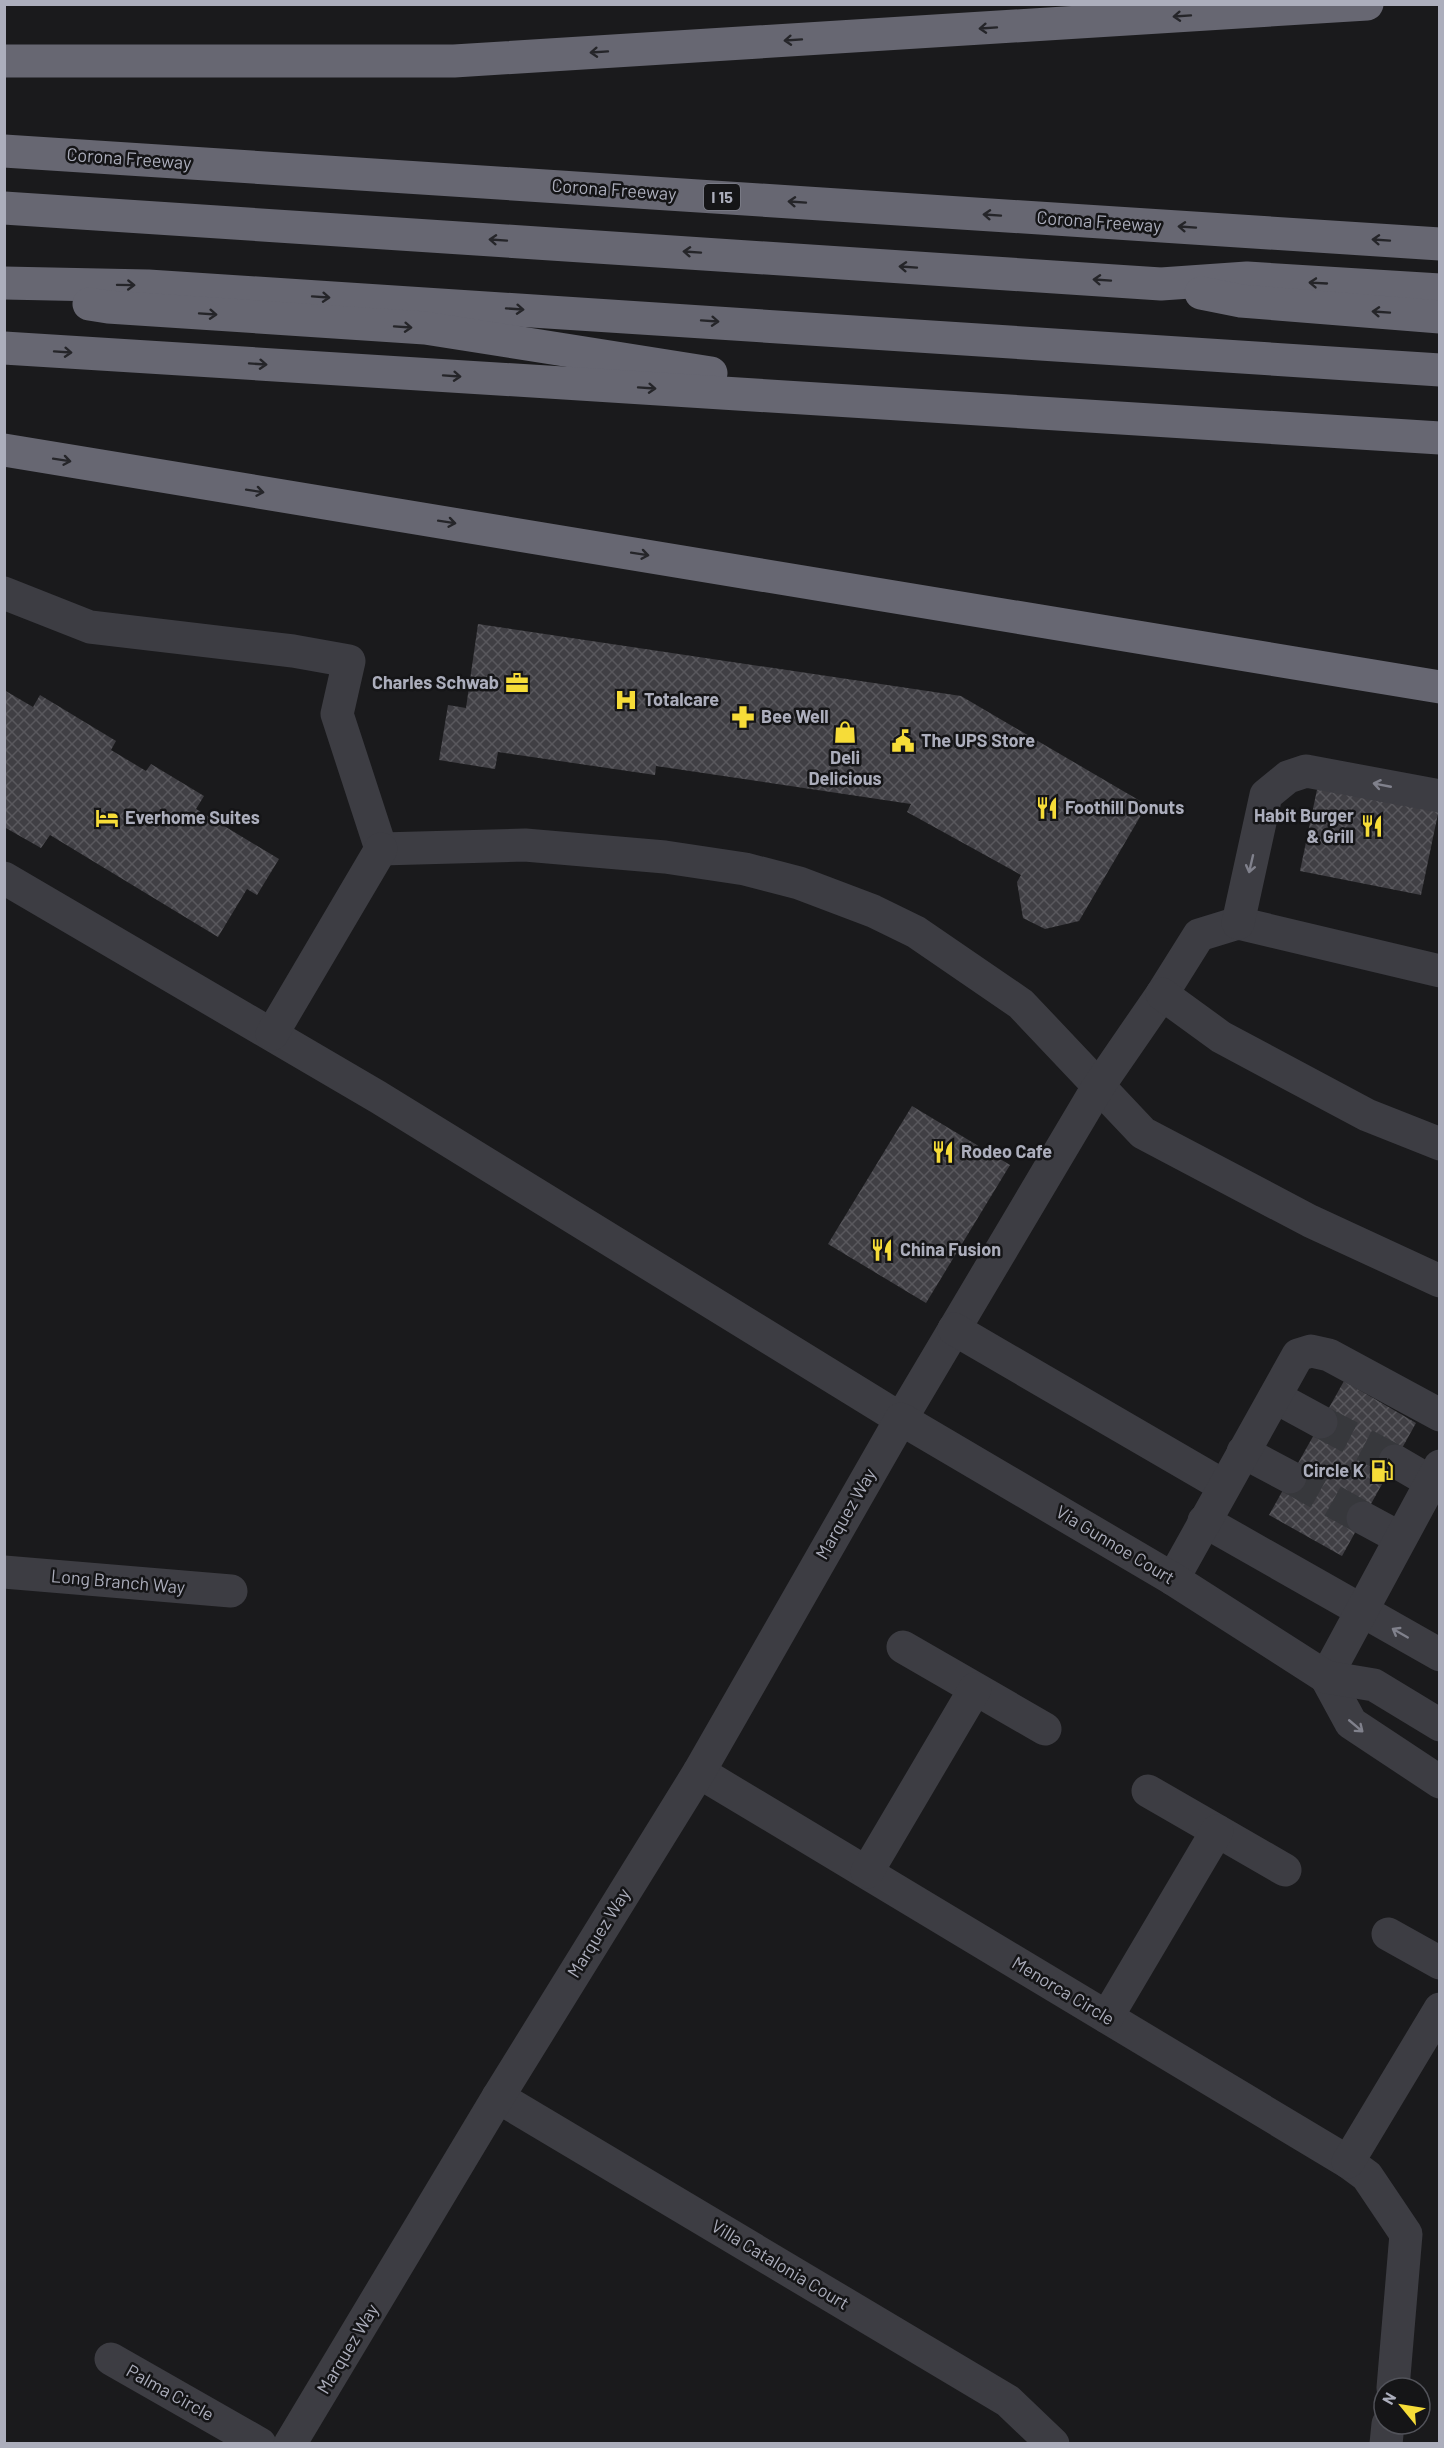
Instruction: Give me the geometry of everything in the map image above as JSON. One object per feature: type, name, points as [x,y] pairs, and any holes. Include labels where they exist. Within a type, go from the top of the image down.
[{"type":"highway","points":[[4,61],[454,61],[1367,4]]},
{"type":"highway","name":"Corona Freeway","points":[[4,151],[1440,244]]},
{"type":"highway","points":[[4,208],[1161,284],[1247,278],[1440,290]]},
{"type":"highway","points":[[4,283],[160,287],[1440,370]]},
{"type":"highway","points":[[1161,284],[1241,302],[1440,316]]},
{"type":"highway","points":[[4,288],[108,307],[424,328],[909,405]]},
{"type":"highway","points":[[4,348],[1440,438]]},
{"type":"highway","points":[[4,450],[1440,687]]},
{"type":"street","points":[[4,593],[90,627],[293,651],[349,661],[337,714],[381,849],[272,1034]]},
{"type":"street","points":[[1440,796],[1306,771],[1288,777],[1266,795],[1238,923],[1440,971]]},
{"type":"street","points":[[381,849],[525,845],[607,851],[745,869],[799,883],[873,911],[916,932],[1021,1004],[1143,1133],[1310,1221],[1440,1281]]},
{"type":"street","name":"Via Gunnoe Court","points":[[4,878],[378,1097],[902,1419],[1173,1579],[1326,1677],[1374,1684],[1440,1725]]},
{"type":"street","name":"Marquez Way","points":[[290,2444],[498,2097],[699,1772],[837,1529],[1098,1087],[1162,994],[1199,935],[1238,923]]},
{"type":"street","points":[[1162,994],[1221,1037],[1367,1115],[1440,1144]]},
{"type":"street","points":[[954,1329],[1224,1486]]},
{"type":"street","points":[[1173,1579],[1298,1355],[1311,1351],[1329,1355],[1440,1416]]},
{"type":"street","points":[[1275,1397],[1321,1422]]},
{"type":"street","points":[[1243,1452],[1290,1477]]},
{"type":"street","points":[[1326,1677],[1435,1474],[1395,1461]]},
{"type":"street","points":[[1363,1518],[1400,1538]]},
{"type":"street","points":[[1204,1521],[1440,1655]]},
{"type":"street","name":"Long Branch Way","points":[[4,1572],[231,1591]]},
{"type":"street","points":[[903,1647],[1045,1729]]},
{"type":"street","name":"Via Gunnoe Court","points":[[1326,1677],[1351,1723],[1440,1782]]},
{"type":"street","points":[[867,1872],[975,1689]]},
{"type":"street","name":"Menorca Circle","points":[[699,1772],[1348,2162],[1367,2176],[1406,2234],[1394,2376]]},
{"type":"street","points":[[1148,1791],[1285,1870]]},
{"type":"street","points":[[1107,2017],[1217,1831]]},
{"type":"street","points":[[1388,1934],[1440,1963]]},
{"type":"street","points":[[1348,2162],[1440,2009]]},
{"type":"street","name":"Villa Catalonia Court","points":[[498,2097],[1008,2401],[1053,2444]]},
{"type":"street","name":"Palma Circle","points":[[111,2359],[260,2444]]},
{"type":"building","points":[[478,624],[961,696],[1147,805],[1079,921],[1045,929],[1023,918],[1017,882],[1021,875],[907,812],[911,804],[656,766],[655,775],[498,752],[495,769],[439,760],[448,705],[466,708]]},
{"type":"building","name":"Everhome Suites","points":[[4,690],[33,707],[40,695],[116,741],[111,750],[146,771],[151,764],[204,796],[196,809],[279,859],[257,895],[247,889],[218,937],[50,835],[41,848],[4,827]]},
{"type":"building","name":"Habit Burger & Grill","points":[[1319,780],[1440,804],[1421,895],[1300,871]]},
{"type":"building","points":[[912,1106],[1010,1165],[926,1303],[828,1244]]},
{"type":"building","points":[[1344,1381],[1416,1423],[1342,1556],[1269,1515]]},
{"type":"tunnel","points":[[1321,1422],[1395,1461]]},
{"type":"tunnel","points":[[1290,1477],[1363,1518]]},
{"type":"place","name":"Charles Schwab","points":[[517,683]]},
{"type":"place","name":"Totalcare","points":[[626,700]]},
{"type":"place","name":"Bee Well","points":[[743,717]]},
{"type":"place","name":"Deli Delicious","points":[[845,732]]},
{"type":"place","name":"The UPS Store","points":[[903,741]]},
{"type":"place","name":"Foothill Donuts","points":[[1047,808]]},
{"type":"place","name":"Everhome Suites","points":[[107,818]]},
{"type":"place","name":"Habit Burger & Grill","points":[[1372,826]]},
{"type":"place","name":"Rodeo Cafe","points":[[943,1152]]},
{"type":"place","name":"China Fusion","points":[[882,1250]]},
{"type":"place","name":"Circle K","points":[[1382,1471]]}]
